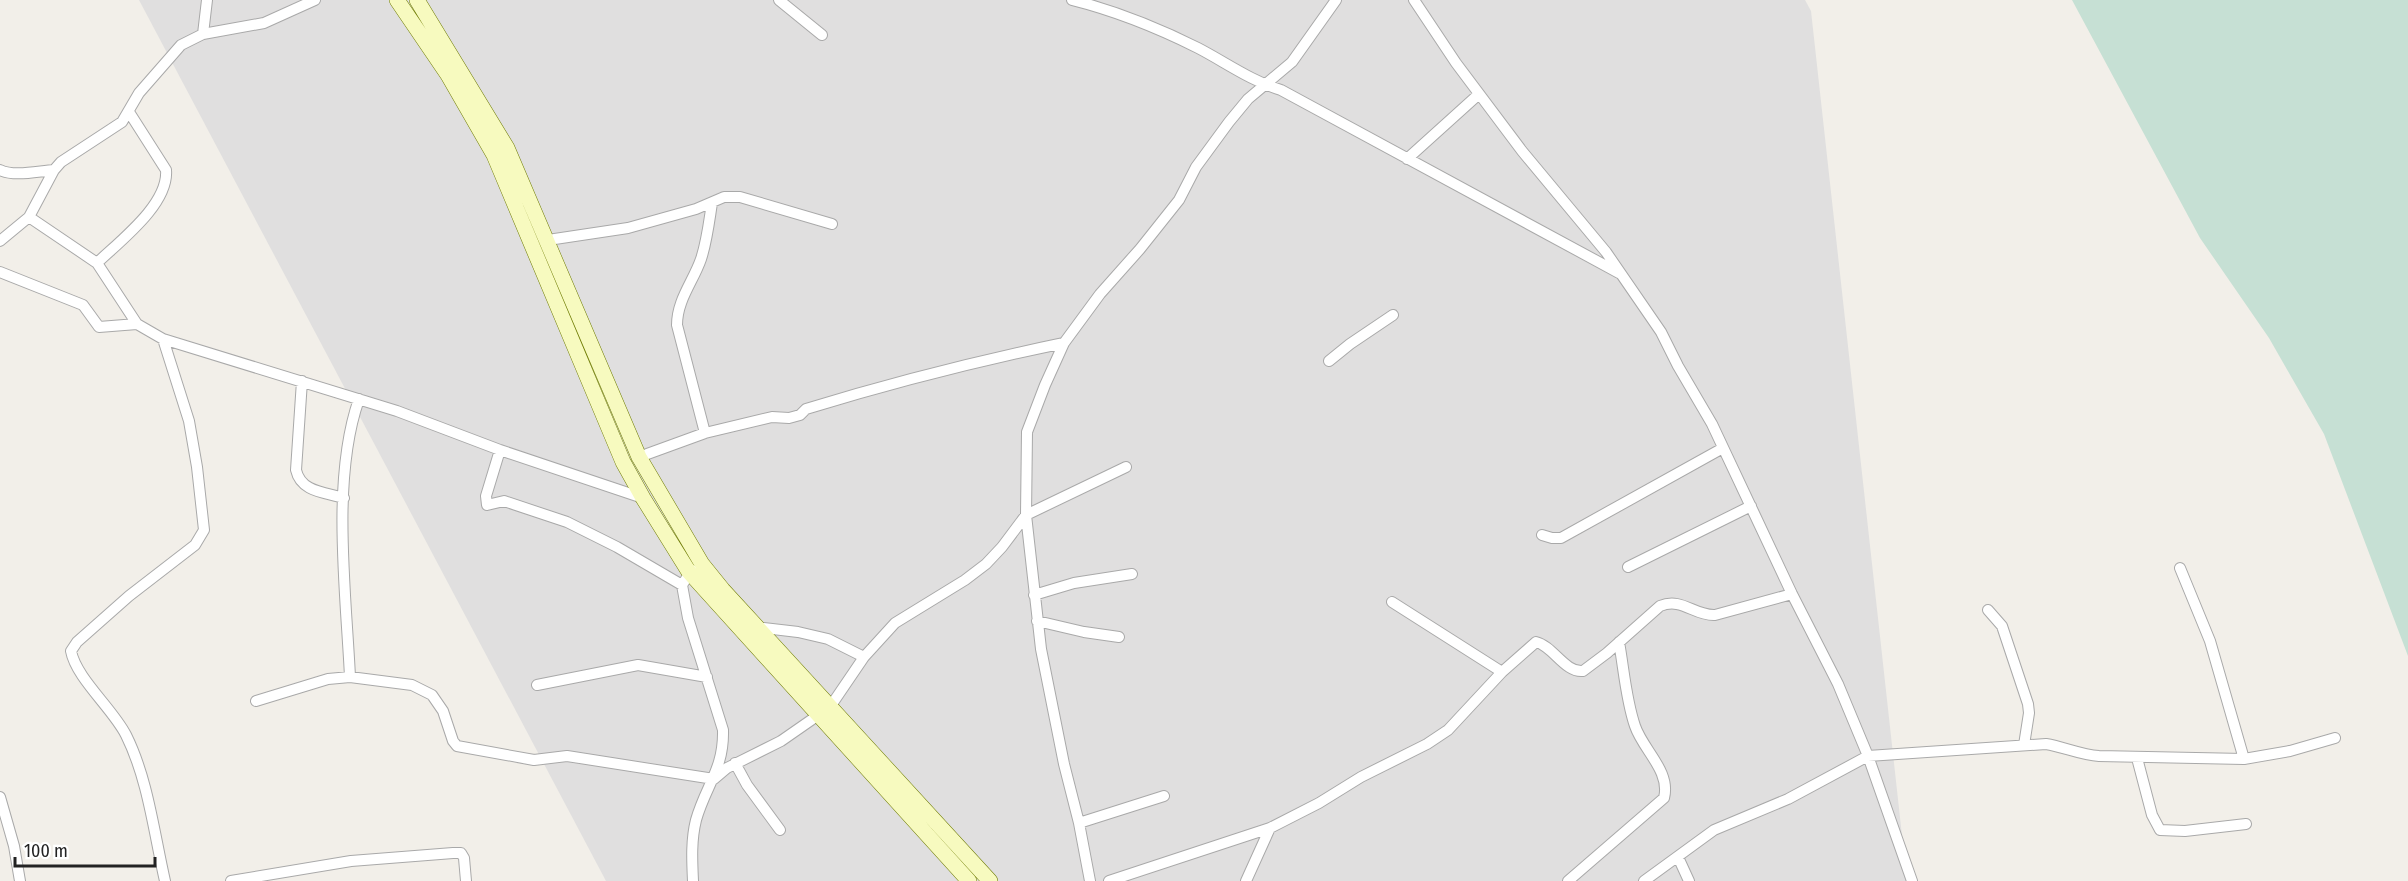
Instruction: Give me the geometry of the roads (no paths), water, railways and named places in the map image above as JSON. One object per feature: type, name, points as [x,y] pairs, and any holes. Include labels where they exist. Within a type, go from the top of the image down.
[{"type":"street","points":[[203,34],[207,0]]},
{"type":"street","points":[[0,241],[29,217],[54,170],[61,162],[122,122],[139,93],[181,45],[203,34],[264,23],[315,0]]},
{"type":"street","points":[[397,0],[448,75],[494,155],[623,462],[691,573],[990,881]]},
{"type":"street","points":[[417,0],[507,148],[691,573],[688,618],[723,730],[720,762],[703,800],[692,842],[693,881]]},
{"type":"street","points":[[779,0],[822,35]]},
{"type":"street","points":[[1072,0],[1137,20],[1196,47],[1263,84],[1281,90],[1622,274]]},
{"type":"street","points":[[1090,881],[1080,823],[1064,764],[1037,621],[1026,515],[1028,432],[1045,385],[1064,343],[1100,294],[1179,200],[1196,167],[1229,122],[1263,84],[1292,62],[1336,0]]},
{"type":"street","points":[[1414,0],[1479,94],[1622,274],[1660,332],[1712,424],[1792,594],[1838,684],[1868,756],[1912,881]]},
{"type":"street","points":[[1407,159],[1479,94]]},
{"type":"street","points":[[97,263],[146,216],[167,180],[166,170],[129,112]]},
{"type":"street","points":[[0,170],[19,173],[54,170]]},
{"type":"street","points":[[548,240],[628,228],[712,203],[724,197],[740,197],[832,224]]},
{"type":"street","points":[[705,433],[677,325],[677,315],[681,300],[701,261],[712,203]]},
{"type":"street","points":[[29,217],[97,263],[137,324],[163,339],[359,399],[643,498]]},
{"type":"street","points":[[0,272],[83,305],[99,327],[137,324]]},
{"type":"street","points":[[1329,361],[1393,315]]},
{"type":"street","points":[[163,339],[189,421],[204,530],[195,545],[129,596],[77,642],[72,651],[73,657],[87,680],[126,734],[139,769],[165,881]]},
{"type":"street","points":[[639,457],[705,433],[772,417],[789,418],[806,409],[871,389],[997,357],[1064,343]]},
{"type":"street","points":[[302,381],[296,470],[298,481],[307,488],[344,498]]},
{"type":"street","points":[[350,677],[344,498],[346,449],[351,422],[359,399]]},
{"type":"street","points":[[1542,535],[1562,538],[1723,448]]},
{"type":"street","points":[[500,450],[486,496],[487,505],[504,501],[567,522],[617,548],[691,573],[756,627],[824,712],[969,881]]},
{"type":"street","points":[[256,701],[328,679],[350,677],[412,685],[432,695],[443,711],[456,746],[534,760],[567,756],[714,779],[735,763],[781,741],[824,712],[864,657],[895,623],[965,580],[986,564],[1002,548],[1026,515],[1126,467]]},
{"type":"street","points":[[1628,567],[1751,506]]},
{"type":"street","points":[[2180,568],[2210,641],[2244,759]]},
{"type":"street","points":[[1034,595],[1074,583],[1132,574]]},
{"type":"street","points":[[1109,881],[1270,828],[1434,740],[1448,730],[1502,672],[1536,642],[1543,644],[1578,671],[1583,671],[1660,606],[1668,603],[1674,602],[1707,615],[1715,615],[1792,594]]},
{"type":"street","points":[[1392,602],[1502,672]]},
{"type":"street","points":[[1988,610],[2002,626],[2028,704],[2029,713],[2024,745]]},
{"type":"street","points":[[1037,621],[1119,637]]},
{"type":"street","points":[[756,627],[798,632],[828,639],[864,657]]},
{"type":"street","points":[[1568,881],[1664,798],[1666,791],[1663,774],[1635,726],[1619,642]]},
{"type":"street","points":[[537,685],[638,665],[706,678]]},
{"type":"street","points":[[1644,881],[1714,830],[1788,799],[1868,756],[2046,744],[2085,755],[2244,759],[2290,751],[2335,738]]},
{"type":"street","points":[[2136,758],[2151,815],[2160,830],[2184,831],[2246,824]]},
{"type":"street","points":[[735,763],[747,785],[780,830]]},
{"type":"street","points":[[1080,823],[1164,796]]},
{"type":"street","points":[[0,797],[14,846],[20,881]]},
{"type":"street","points":[[1246,881],[1270,828]]},
{"type":"street","points":[[231,881],[351,861],[453,852],[461,853],[465,858],[466,881]]},
{"type":"street","points":[[1678,857],[1689,881]]}]
